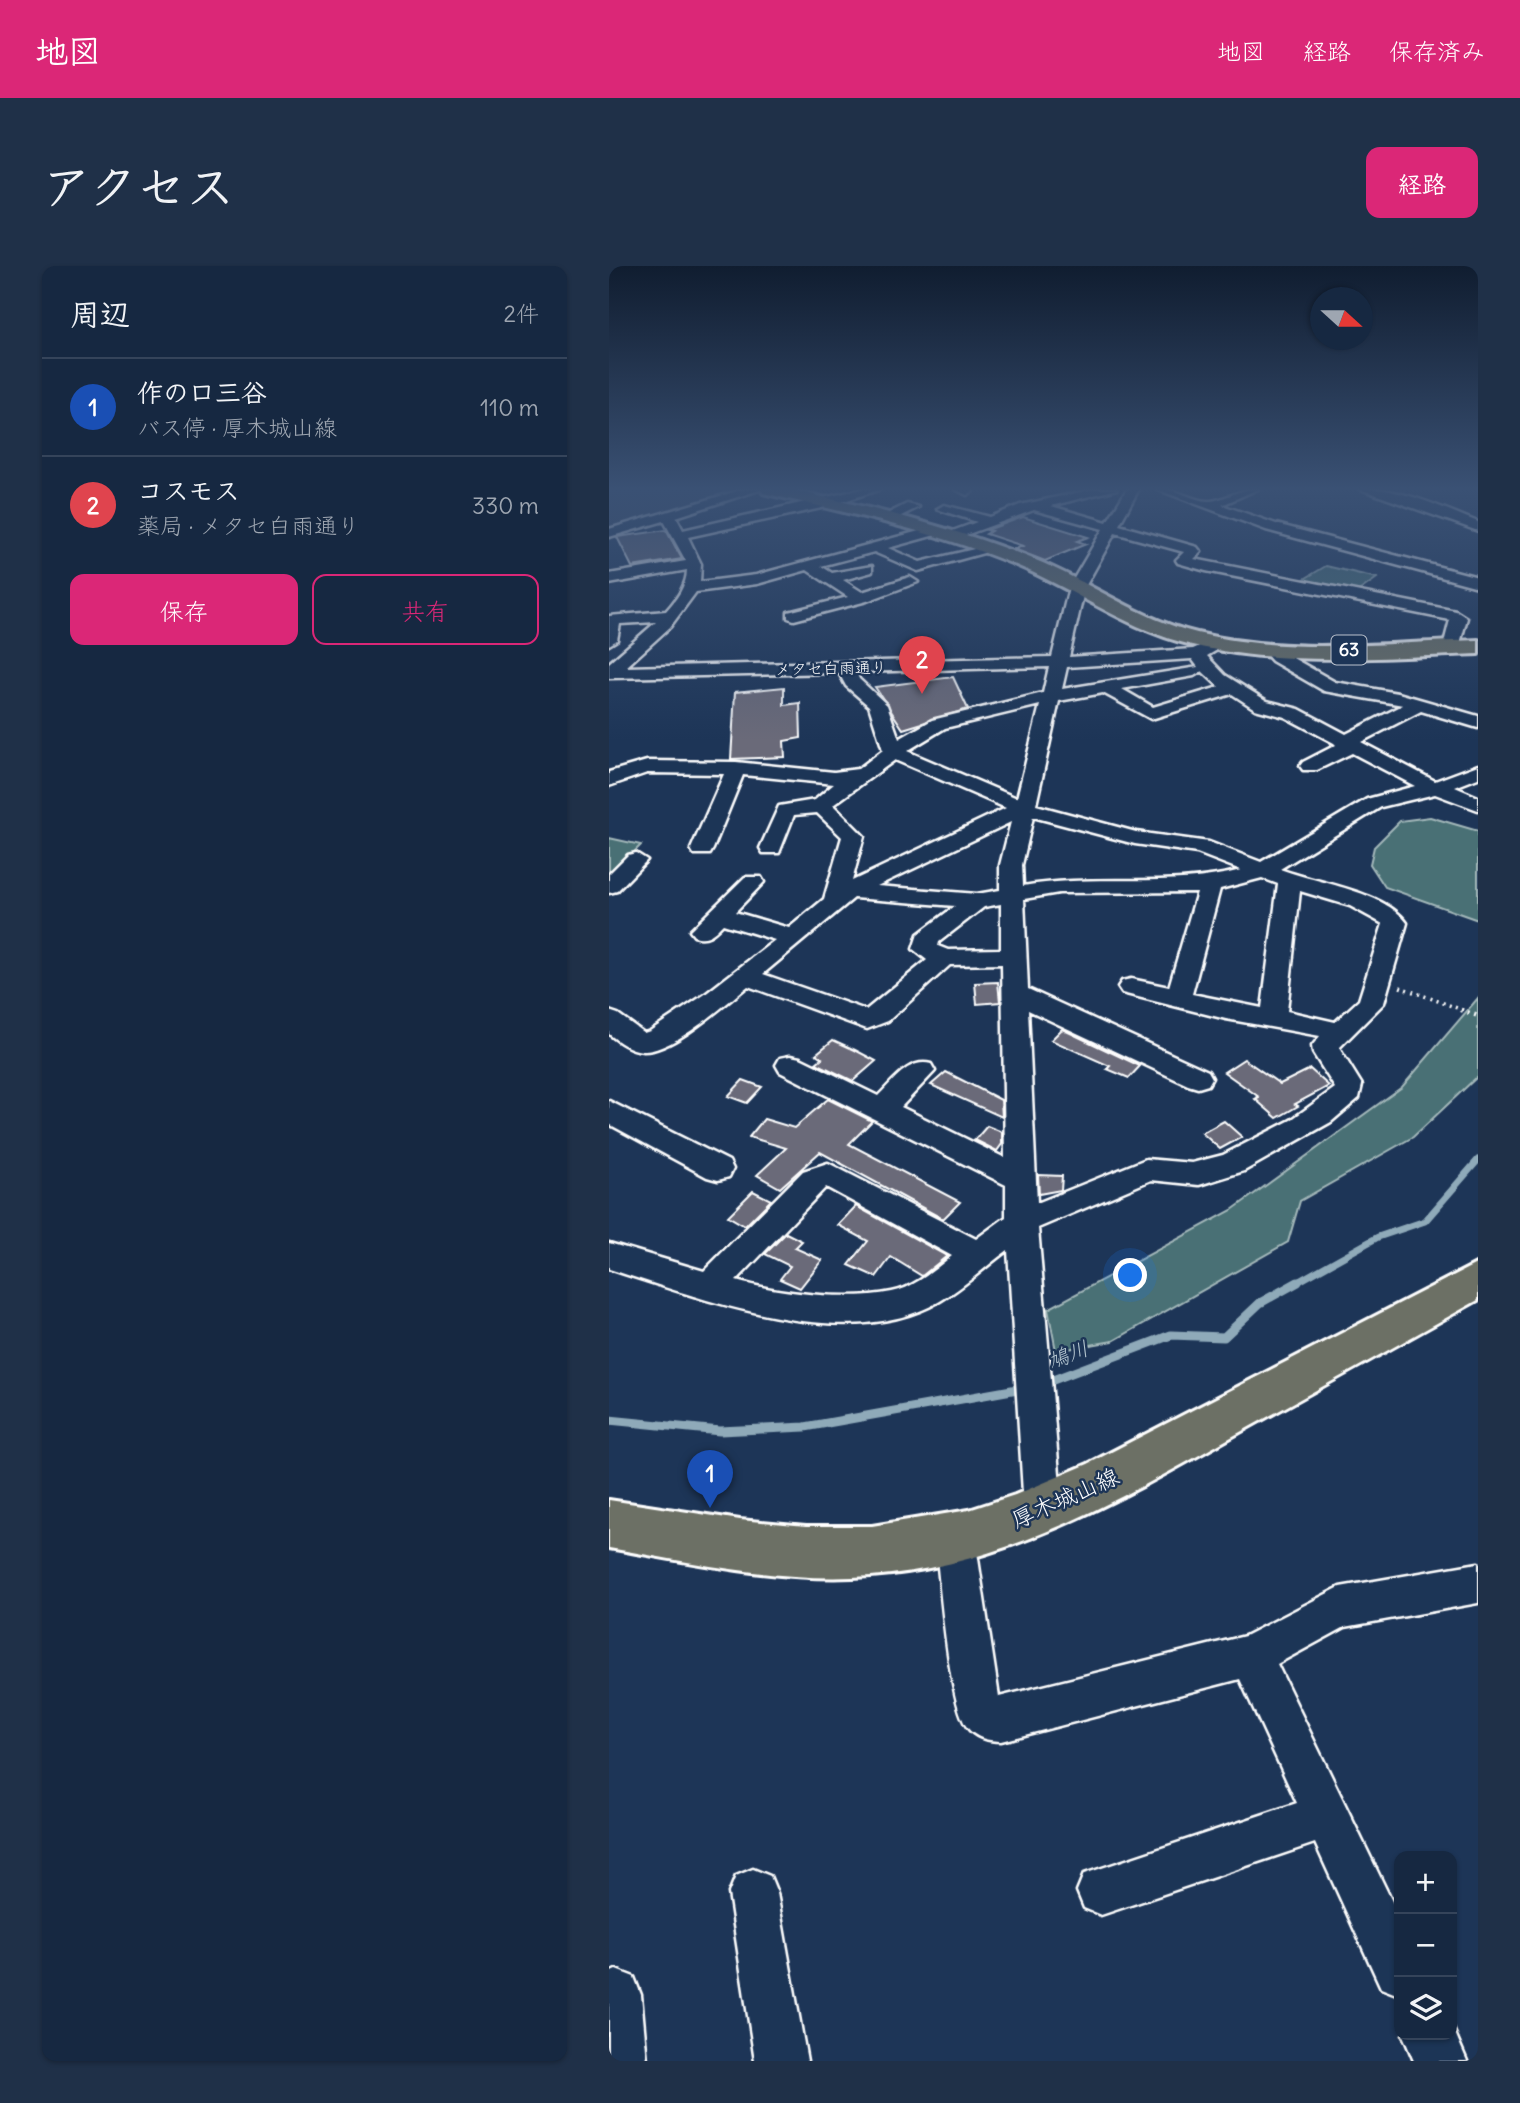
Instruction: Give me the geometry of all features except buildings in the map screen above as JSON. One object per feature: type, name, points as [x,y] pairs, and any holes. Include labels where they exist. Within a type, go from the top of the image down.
[{"type":"main road","name":"63","points":[[1045,573],[1162,629],[1219,644],[1271,649],[1478,647]]},
{"type":"main road","name":"厚木城山線","points":[[609,1524],[769,1549],[830,1552],[873,1551],[955,1539],[1002,1526],[1093,1488],[1478,1280]]},
{"type":"street","points":[[609,579],[644,573]]},
{"type":"street","points":[[609,673],[670,616],[692,588],[693,573]]},
{"type":"street","points":[[692,588],[758,579],[779,573]]},
{"type":"street","points":[[822,573],[861,597]]},
{"type":"street","points":[[831,578],[852,573]]},
{"type":"street","points":[[1043,1509],[1023,1222],[1011,865],[1058,662],[1077,587],[1085,573]]},
{"type":"street","points":[[1237,573],[1458,617],[1451,647]]},
{"type":"street","points":[[1269,580],[1281,573]]},
{"type":"street","points":[[1394,604],[1439,573]]},
{"type":"street","points":[[1447,573],[1478,582]]},
{"type":"street","points":[[758,579],[772,592]]},
{"type":"street","points":[[795,615],[910,582]]},
{"type":"street","points":[[609,640],[613,616],[670,616]]},
{"type":"street","name":"メタセ白雨通り","points":[[609,673],[1202,661],[1219,644]]},
{"type":"street","points":[[1271,649],[1278,657],[1330,687],[1398,698],[1478,722]]},
{"type":"street","points":[[771,848],[786,810],[822,806],[830,795],[928,728],[1050,697],[1107,688],[1202,661],[1234,688],[1261,705],[1292,713],[1347,744],[1478,804]]},
{"type":"street","points":[[847,668],[847,676],[853,684],[875,701],[883,717],[893,752]]},
{"type":"street","points":[[1107,688],[1148,713],[1234,688]]},
{"type":"street","points":[[1310,766],[1418,705]]},
{"type":"street","points":[[609,1256],[758,1301],[817,1309],[894,1306],[928,1292],[1023,1222],[1146,1170],[1162,1168],[1182,1174],[1203,1174],[1230,1165],[1285,1137],[1349,1091],[1348,1081],[1326,1055],[1325,1046],[1367,1008],[1374,997],[1394,920],[1357,901],[1290,881],[1201,846],[1148,841],[1023,808],[893,752]]},
{"type":"street","points":[[609,780],[647,760],[820,779],[864,774]]},
{"type":"street","points":[[702,849],[736,768]]},
{"type":"street","points":[[842,897],[977,901],[1059,886],[1210,885],[1262,871],[1374,803],[1478,771]]},
{"type":"street","points":[[822,806],[853,836],[842,897]]},
{"type":"street","points":[[609,1054],[618,1027],[643,1042],[654,1041],[701,1012],[743,975],[842,897],[1023,808]]},
{"type":"street","points":[[609,886],[636,860]]},
{"type":"street","points":[[1273,1020],[1290,881]]},
{"type":"street","points":[[753,882],[710,923],[792,937]]},
{"type":"street","points":[[1179,996],[1210,885]]},
{"type":"street","points":[[977,901],[925,942],[925,949],[944,958],[1014,956]]},
{"type":"street","points":[[743,975],[867,1020],[879,1016],[944,958]]},
{"type":"street","points":[[1131,987],[1179,996],[1223,1010],[1316,1025],[1338,1033]]},
{"type":"street","points":[[1016,994],[1198,1078]]},
{"type":"street","points":[[790,1065],[1021,1179]]},
{"type":"street","points":[[881,1110],[921,1071]]},
{"type":"street","points":[[609,1111],[719,1169]]},
{"type":"street","points":[[709,1287],[814,1179],[828,1174],[977,1255]]},
{"type":"street","points":[[955,1539],[978,1701],[982,1711],[990,1719],[1001,1719],[1251,1656],[1340,1607],[1478,1583]]},
{"type":"street","points":[[1251,1656],[1394,1959]]},
{"type":"street","points":[[1101,1891],[1328,1816]]},
{"type":"street","points":[[753,1892],[781,2061]]},
{"type":"street","points":[[616,1995],[621,2061]]},
{"type":"street","points":[[1431,2040],[1441,2061]]},
{"type":"path","points":[[1378,980],[1478,1016]]},
{"type":"green space","points":[[1315,573],[1355,573],[1377,578],[1353,595],[1296,584]]},
{"type":"green space","points":[[1430,817],[1478,831],[1478,920],[1385,887],[1370,864],[1374,847],[1400,821]]},
{"type":"green space","points":[[609,838],[641,845],[609,877]]},
{"type":"green space","points":[[1478,998],[1478,1076],[1413,1137],[1300,1201],[1288,1242],[1113,1341],[1056,1351],[1048,1309],[1232,1210],[1402,1087]]},
{"type":"waterway","name":"鳩川","points":[[1294,1284],[1378,1237],[1425,1221],[1478,1160]]},
{"type":"waterway","name":"鳩川","points":[[1045,1383],[1171,1335],[1224,1337],[1260,1303],[1298,1282]]},
{"type":"waterway","name":"鳩川","points":[[609,1420],[720,1431],[805,1427],[1023,1388]]},
{"type":"place","name":"コスモス","points":[[922,694]]},
{"type":"place","name":"作の口三谷","points":[[710,1508]]}]
